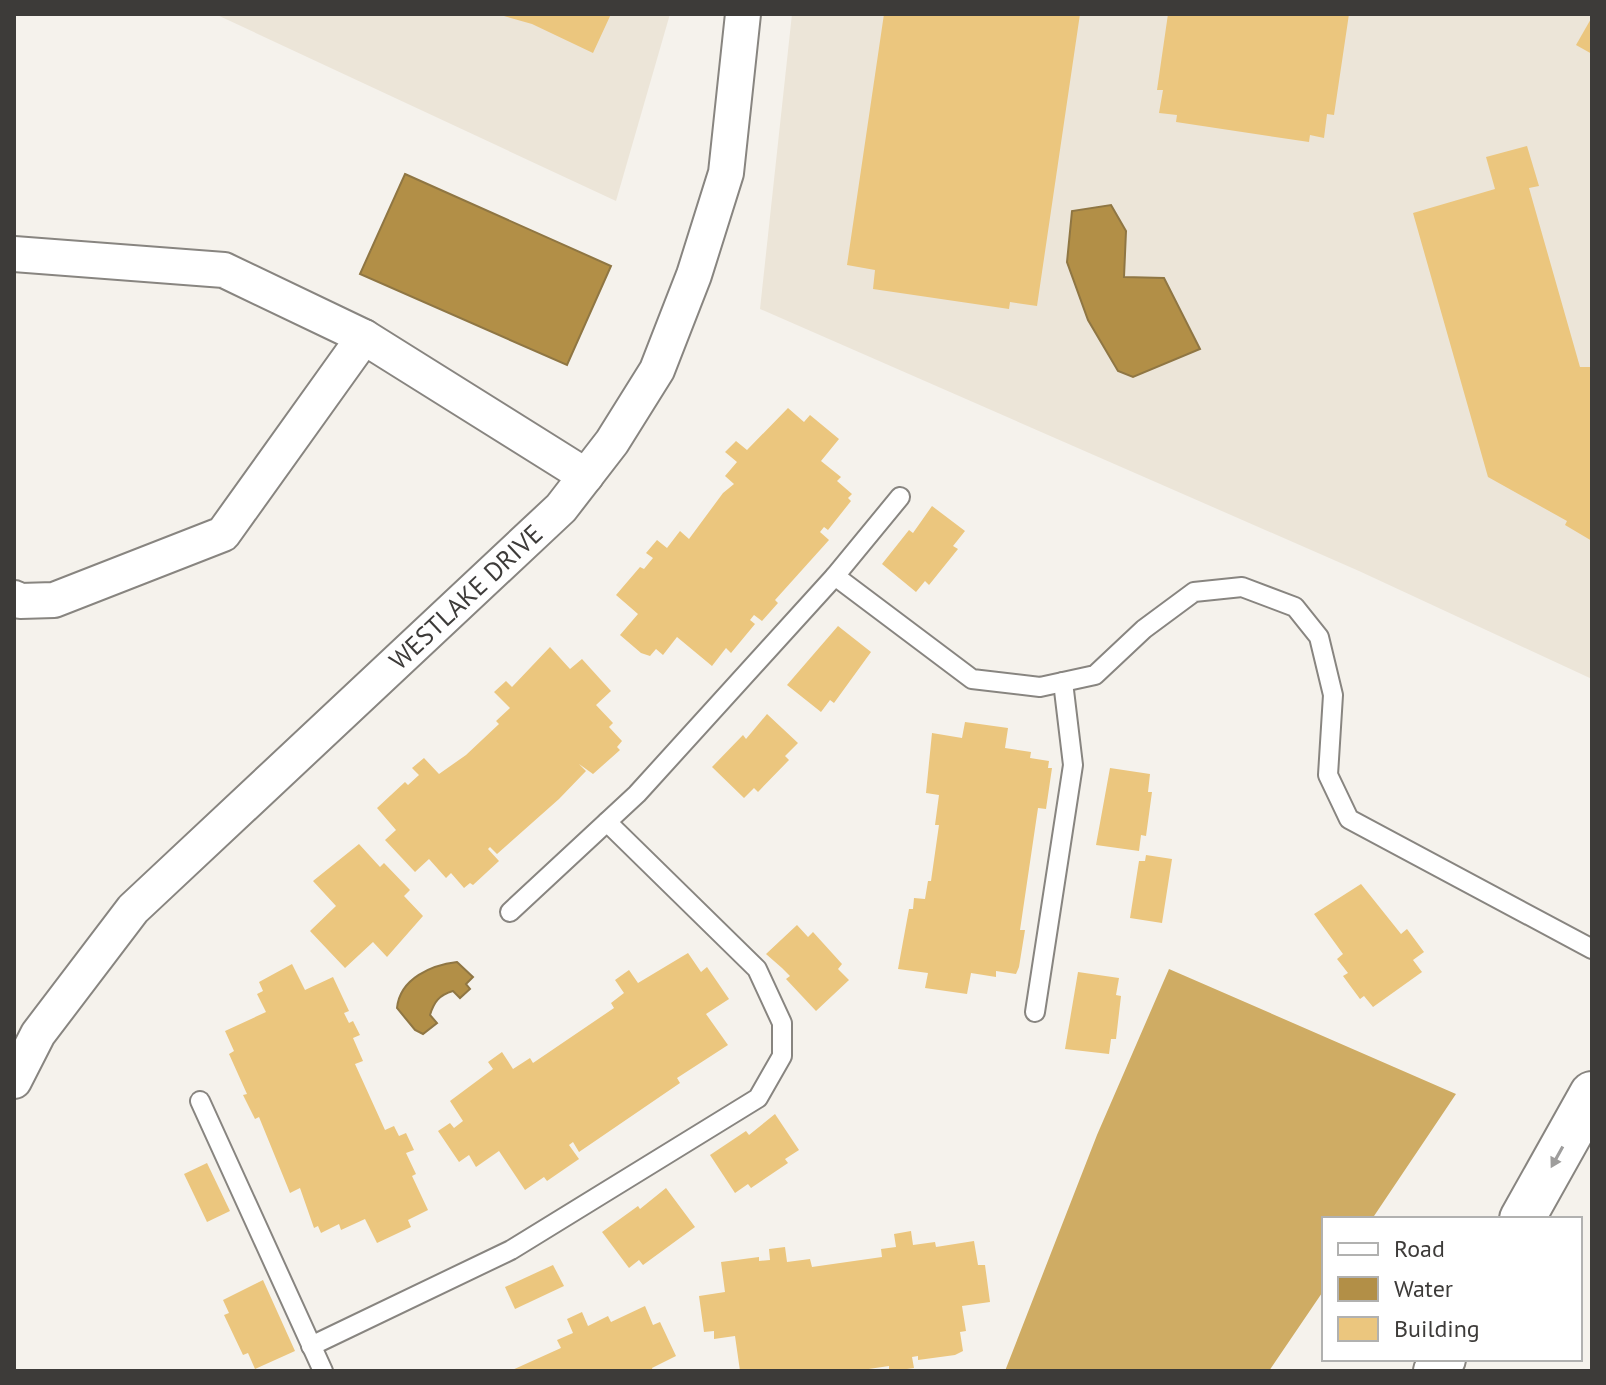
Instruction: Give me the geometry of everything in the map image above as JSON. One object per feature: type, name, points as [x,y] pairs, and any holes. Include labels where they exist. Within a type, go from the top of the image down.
[{"type":"highway","points":[[1523,1217],[1592,1094]]},
{"type":"street","name":"WESTLAKE DRIVE","points":[[14,1081],[38,1034],[133,909],[467,601],[561,508],[586,476],[657,370],[694,275],[726,173],[743,14]]},
{"type":"street","points":[[14,254],[224,270],[364,337],[586,476]]},
{"type":"street","points":[[14,598],[54,600],[223,534],[364,337]]},
{"type":"lane","points":[[510,912],[637,794],[835,576],[900,497]]},
{"type":"lane","points":[[835,576],[972,679],[1040,687],[1095,675],[1144,629],[1194,592],[1242,587],[1295,607],[1319,637],[1333,695],[1328,775],[1349,819],[1592,949]]},
{"type":"lane","points":[[1035,1012],[1073,765],[1063,682]]},
{"type":"lane","points":[[311,1346],[511,1250],[758,1098],[782,1056],[782,1023],[757,969],[607,822]]},
{"type":"lane","points":[[200,1101],[323,1371]]},
{"type":"shaded area","points":[[215,14],[670,14],[616,201]]},
{"type":"shaded area","points":[[792,14],[1592,14],[1592,679],[1359,571],[760,309]]},
{"type":"shaded area","points":[[1169,969],[1456,1094],[1373,1217],[1322,1217],[1322,1293],[1269,1371],[1005,1371],[1097,1135]]},
{"type":"water","points":[[405,174],[611,266],[567,365],[360,274]]},
{"type":"water","points":[[1111,205],[1126,231],[1124,277],[1164,278],[1200,349],[1133,377],[1118,371],[1088,320],[1067,262],[1072,211]]},
{"type":"water","points":[[457,962],[473,977],[466,984],[470,989],[460,998],[453,991],[441,997],[430,1015],[437,1023],[423,1034],[415,1030],[397,1008],[404,989],[428,970]]},
{"type":"building","points":[[497,14],[611,14],[593,53],[532,24]]},
{"type":"building","points":[[884,14],[1080,14],[1037,306],[1010,302],[1009,309],[873,289],[875,270],[847,265]]},
{"type":"building","points":[[1168,14],[1349,14],[1334,115],[1327,114],[1324,138],[1310,135],[1309,142],[1176,122],[1177,115],[1159,113],[1163,90],[1157,90]]},
{"type":"building","points":[[1592,17],[1592,54],[1576,45]]},
{"type":"building","points":[[1527,146],[1539,186],[1529,188],[1580,367],[1592,367],[1592,541],[1565,525],[1567,521],[1488,477],[1413,213],[1495,189],[1486,157]]},
{"type":"building","points":[[788,408],[804,422],[810,415],[839,439],[821,461],[841,477],[837,481],[852,494],[848,498],[851,501],[828,530],[824,527],[820,532],[829,540],[775,600],[778,603],[762,621],[754,615],[750,620],[755,624],[731,653],[726,648],[712,666],[677,637],[663,655],[656,649],[650,656],[641,653],[620,635],[638,614],[616,595],[640,567],[644,569],[653,558],[646,553],[657,540],[667,548],[680,531],[689,539],[723,493],[734,484],[725,476],[737,462],[725,452],[736,441],[747,450]]},
{"type":"building","points":[[932,506],[965,531],[953,546],[958,549],[929,585],[925,581],[916,592],[882,564],[909,530],[913,533]]},
{"type":"building","points":[[838,626],[871,652],[834,703],[830,700],[821,712],[787,685]]},
{"type":"building","points":[[550,647],[570,669],[582,659],[611,691],[596,705],[613,723],[609,727],[622,741],[617,747],[620,750],[593,774],[579,764],[586,771],[559,799],[497,854],[490,847],[488,849],[499,861],[473,885],[470,883],[464,888],[451,873],[446,878],[429,859],[415,872],[385,840],[396,830],[377,808],[405,782],[408,785],[419,775],[412,768],[424,758],[439,774],[466,755],[499,724],[496,721],[510,708],[494,692],[506,681],[512,687]]},
{"type":"building","points":[[767,714],[798,743],[785,756],[789,760],[758,792],[754,788],[744,798],[712,767],[743,735],[746,739]]},
{"type":"building","points":[[965,722],[1008,728],[1005,748],[1031,752],[1030,758],[1049,761],[1048,768],[1052,768],[1046,809],[1038,808],[1020,930],[1025,930],[1019,967],[1016,974],[996,971],[996,977],[971,973],[967,994],[925,988],[928,973],[898,969],[909,909],[913,909],[914,898],[925,899],[928,881],[931,881],[939,825],[935,825],[939,795],[926,793],[932,733],[962,738]]},
{"type":"building","points":[[1110,768],[1150,774],[1148,792],[1152,792],[1146,836],[1141,835],[1139,851],[1096,845]]},
{"type":"building","points":[[359,844],[380,867],[384,863],[410,890],[404,896],[423,916],[387,957],[373,942],[345,968],[310,931],[336,906],[313,881]]},
{"type":"building","points":[[1146,855],[1172,859],[1162,923],[1130,918],[1139,861],[1145,861]]},
{"type":"building","points":[[1361,884],[1401,934],[1407,929],[1424,952],[1413,960],[1422,972],[1373,1007],[1364,996],[1360,999],[1343,976],[1348,973],[1337,959],[1343,954],[1314,914]]},
{"type":"building","points":[[797,925],[808,937],[813,932],[842,964],[838,969],[849,980],[816,1011],[786,979],[790,976],[766,954]]},
{"type":"building","points":[[688,953],[701,972],[707,967],[729,999],[706,1014],[728,1045],[677,1078],[680,1083],[579,1152],[573,1142],[569,1145],[579,1159],[547,1181],[544,1177],[525,1190],[499,1151],[476,1167],[469,1155],[459,1162],[438,1131],[450,1123],[454,1128],[463,1121],[450,1101],[493,1069],[488,1062],[502,1052],[513,1069],[530,1058],[533,1063],[614,1008],[611,1003],[624,993],[615,980],[629,970],[638,983]]},
{"type":"building","points":[[292,964],[305,990],[333,977],[349,1011],[344,1013],[349,1023],[353,1021],[360,1035],[353,1038],[363,1061],[355,1064],[385,1130],[394,1126],[399,1136],[406,1133],[414,1150],[406,1153],[416,1174],[412,1176],[428,1210],[408,1220],[411,1227],[377,1243],[365,1219],[341,1230],[339,1224],[321,1233],[318,1226],[314,1228],[300,1188],[290,1193],[259,1117],[255,1119],[243,1095],[247,1094],[229,1054],[234,1051],[225,1031],[266,1012],[257,994],[263,991],[259,982]]},
{"type":"building","points":[[1078,972],[1119,978],[1116,995],[1121,996],[1116,1039],[1111,1039],[1109,1054],[1065,1049]]},
{"type":"building","points":[[775,1114],[799,1150],[785,1159],[788,1163],[751,1188],[748,1184],[735,1193],[710,1155],[746,1131],[749,1135]]},
{"type":"building","points":[[207,1163],[230,1211],[207,1222],[184,1174]]},
{"type":"building","points":[[666,1188],[695,1227],[643,1265],[639,1260],[629,1268],[602,1232],[638,1206],[640,1209]]},
{"type":"building","points":[[911,1231],[913,1245],[935,1242],[936,1247],[974,1241],[978,1265],[985,1265],[990,1302],[962,1306],[966,1331],[960,1332],[963,1351],[955,1355],[918,1360],[918,1356],[912,1357],[914,1368],[893,1371],[889,1371],[889,1366],[855,1371],[740,1371],[735,1336],[714,1339],[714,1331],[704,1332],[699,1296],[725,1292],[721,1262],[759,1257],[759,1261],[770,1260],[769,1249],[785,1247],[787,1262],[810,1259],[812,1267],[882,1257],[881,1249],[896,1247],[894,1234]]},
{"type":"building","points":[[553,1265],[564,1286],[515,1309],[505,1287]]},
{"type":"building","points":[[263,1280],[295,1351],[255,1369],[248,1353],[243,1355],[224,1315],[229,1313],[223,1300]]},
{"type":"building","points":[[645,1306],[653,1325],[660,1322],[676,1356],[652,1368],[653,1371],[510,1371],[561,1348],[557,1340],[573,1333],[567,1319],[582,1312],[588,1326],[608,1316],[611,1322]]}]
